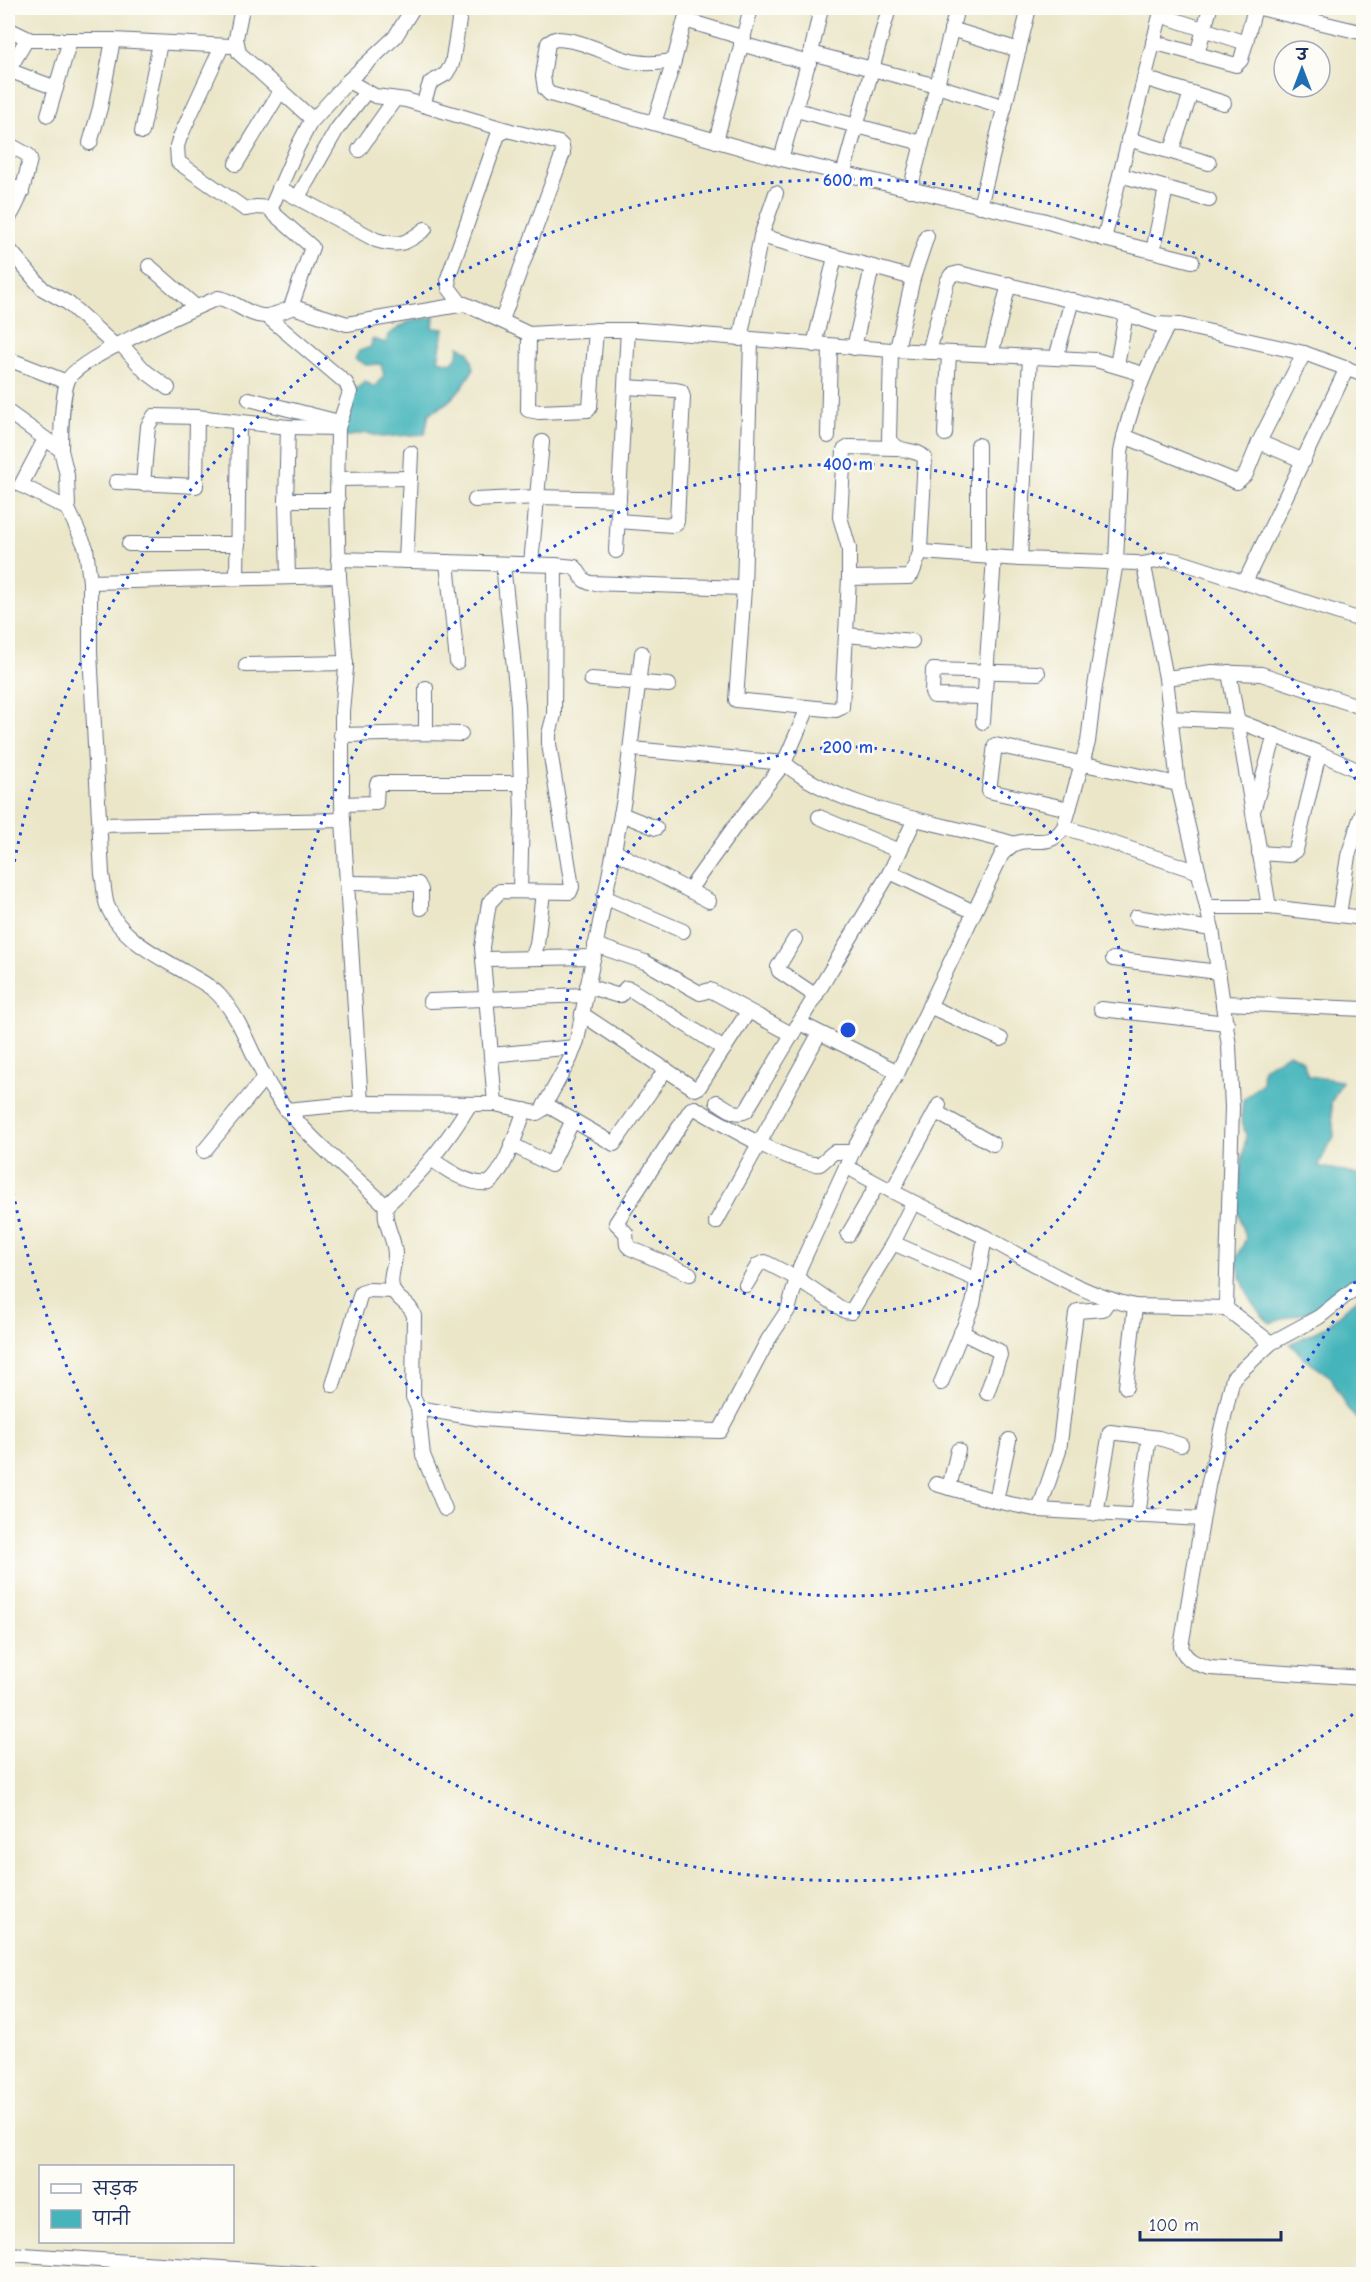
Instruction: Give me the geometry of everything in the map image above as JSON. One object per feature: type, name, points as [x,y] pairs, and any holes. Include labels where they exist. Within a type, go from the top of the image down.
[{"type":"street","points":[[242,8],[237,46],[239,53],[313,120]]},
{"type":"street","points":[[293,307],[312,247],[273,213],[271,208],[279,188],[313,120],[348,81],[395,37],[414,8]]},
{"type":"street","points":[[423,105],[430,82],[446,74],[452,64],[461,8]]},
{"type":"street","points":[[716,141],[751,8]]},
{"type":"street","points":[[781,159],[810,58],[820,8]]},
{"type":"street","points":[[843,174],[889,8]]},
{"type":"street","points":[[910,190],[957,8]]},
{"type":"street","points":[[980,206],[1029,8]]},
{"type":"street","points":[[1197,54],[1210,8]]},
{"type":"street","points":[[1153,42],[1236,65],[1246,43],[1255,8]]},
{"type":"street","points":[[1260,8],[1364,33]]},
{"type":"street","points":[[1104,238],[1161,11],[1203,29],[1246,43]]},
{"type":"street","points":[[654,123],[686,14],[742,41],[810,58],[872,69],[1005,107]]},
{"type":"street","points":[[8,29],[27,39],[113,40],[237,46]]},
{"type":"street","points":[[951,29],[1019,50]]},
{"type":"street","points":[[27,39],[8,70],[56,88]]},
{"type":"street","points":[[674,61],[662,63],[626,60],[593,46],[562,39],[551,40],[548,43],[543,75],[545,89],[550,94],[781,159],[1042,220],[1192,261]]},
{"type":"street","points":[[48,115],[70,40]]},
{"type":"street","points":[[90,143],[113,40]]},
{"type":"street","points":[[142,132],[160,43]]},
{"type":"street","points":[[222,46],[180,136],[177,146],[178,162],[245,209],[271,208]]},
{"type":"street","points":[[1144,78],[1224,103]]},
{"type":"street","points":[[348,81],[375,96],[423,105],[559,143],[563,149],[502,320]]},
{"type":"street","points":[[236,164],[280,90]]},
{"type":"street","points":[[297,197],[337,129],[366,92]]},
{"type":"street","points":[[1172,152],[1191,93]]},
{"type":"street","points":[[359,150],[395,99]]},
{"type":"street","points":[[796,110],[922,143]]},
{"type":"street","points":[[461,304],[449,288],[448,278],[498,135],[507,130]]},
{"type":"street","points":[[1128,139],[1209,163]]},
{"type":"street","points":[[8,144],[30,159],[22,192],[8,219]]},
{"type":"street","points":[[1120,176],[1209,200]]},
{"type":"street","points":[[8,184],[22,192]]},
{"type":"street","points":[[279,188],[376,240],[400,244],[412,240],[424,230]]},
{"type":"street","points":[[1153,251],[1166,188]]},
{"type":"street","points":[[776,193],[761,236],[746,339],[744,588],[736,700],[836,710],[842,706],[849,578],[849,548],[840,517],[844,450],[849,447],[896,448],[919,453],[924,458],[921,550],[912,574],[909,577],[849,578]]},
{"type":"street","points":[[761,236],[913,278]]},
{"type":"street","points":[[896,448],[889,440],[894,350],[927,236]]},
{"type":"street","points":[[8,248],[43,289],[68,303],[118,344],[145,371],[168,388]]},
{"type":"street","points":[[814,345],[835,257]]},
{"type":"street","points":[[149,266],[196,307]]},
{"type":"street","points":[[854,348],[872,267]]},
{"type":"street","points":[[929,352],[951,275],[959,273],[1126,314],[1155,324],[1180,325],[1304,353],[1364,375]]},
{"type":"street","points":[[991,355],[1010,284]]},
{"type":"street","points":[[386,1204],[286,1110],[265,1077],[241,1029],[219,995],[206,984],[152,952],[121,928],[106,903],[102,874],[90,652],[90,582],[86,548],[68,509],[67,475],[61,450],[67,382],[76,371],[118,344],[196,307],[223,299],[254,316],[268,317],[293,307],[347,324],[461,304],[472,305],[529,334],[628,330],[854,348],[1096,360],[1117,364],[1143,374]]},
{"type":"street","points":[[1056,358],[1072,300]]},
{"type":"street","points":[[1117,364],[1126,314]]},
{"type":"street","points":[[268,317],[348,387],[349,399],[339,425],[338,479],[338,559],[346,663],[341,735],[342,804],[361,1103]]},
{"type":"street","points":[[632,748],[784,764],[842,796],[915,819],[1015,844],[1048,841],[1056,838],[1064,827],[1083,764],[1116,562],[1124,436],[1143,374],[1168,325]]},
{"type":"street","points":[[529,334],[528,410],[539,412],[588,410],[596,330]]},
{"type":"street","points":[[616,551],[628,330]]},
{"type":"street","points":[[828,436],[830,346]]},
{"type":"street","points":[[945,434],[949,353]]},
{"type":"street","points":[[1124,436],[1237,482],[1246,474],[1304,353]]},
{"type":"street","points":[[1020,559],[1030,357]]},
{"type":"street","points":[[8,359],[67,382]]},
{"type":"street","points":[[1245,582],[1347,369]]},
{"type":"street","points":[[618,522],[672,525],[677,521],[683,397],[681,391],[625,387]]},
{"type":"street","points":[[249,399],[339,425]]},
{"type":"street","points":[[8,412],[61,450]]},
{"type":"street","points":[[143,483],[148,426],[152,417],[156,415],[288,427],[339,425]]},
{"type":"street","points":[[116,482],[196,486],[197,417]]},
{"type":"street","points":[[237,578],[239,423]]},
{"type":"street","points":[[288,427],[286,500],[288,577]]},
{"type":"street","points":[[45,439],[21,485],[68,509]]},
{"type":"street","points":[[531,564],[542,442]]},
{"type":"street","points":[[1260,442],[1304,461]]},
{"type":"street","points":[[978,445],[978,556]]},
{"type":"street","points":[[406,561],[411,453]]},
{"type":"street","points":[[338,479],[410,478]]},
{"type":"street","points":[[475,500],[538,497],[619,499]]},
{"type":"street","points":[[286,500],[338,500]]},
{"type":"street","points":[[129,544],[238,544]]},
{"type":"street","points":[[921,550],[1020,559],[1142,564],[1167,559],[1364,621]]},
{"type":"street","points":[[983,722],[994,557]]},
{"type":"street","points":[[338,559],[555,565],[575,567],[584,580],[590,583],[744,588]]},
{"type":"street","points":[[447,562],[457,662]]},
{"type":"street","points":[[503,564],[518,705],[521,783],[520,891]]},
{"type":"street","points":[[1142,564],[1145,568],[1166,678],[1178,784],[1212,928],[1227,1023],[1232,1107],[1226,1308]]},
{"type":"street","points":[[495,1104],[483,959],[484,928],[489,903],[500,891],[570,891],[572,887],[549,744],[554,715],[555,565]]},
{"type":"street","points":[[90,582],[339,576]]},
{"type":"street","points":[[846,635],[912,641]]},
{"type":"street","points":[[286,1110],[361,1103],[495,1104],[540,1113],[574,1047],[582,1014],[632,748],[642,653]]},
{"type":"street","points":[[246,665],[346,663]]},
{"type":"street","points":[[984,697],[934,696],[933,672],[937,669],[1038,673]]},
{"type":"street","points":[[1166,678],[1212,672],[1261,674],[1364,708]]},
{"type":"street","points":[[1229,672],[1269,907]]},
{"type":"street","points":[[591,679],[669,685]]},
{"type":"street","points":[[426,688],[426,733]]},
{"type":"street","points":[[689,890],[784,764],[808,708]]},
{"type":"street","points":[[1170,718],[1238,721],[1364,773]]},
{"type":"street","points":[[341,735],[461,734]]},
{"type":"street","points":[[1253,813],[1275,735]]},
{"type":"street","points":[[1069,809],[989,791],[994,747],[999,744],[1178,784]]},
{"type":"street","points":[[1259,853],[1288,855],[1296,850],[1319,753]]},
{"type":"street","points":[[342,804],[376,804],[376,784],[378,783],[521,783]]},
{"type":"street","points":[[1339,915],[1348,856],[1364,807]]},
{"type":"street","points":[[621,814],[656,828]]},
{"type":"street","points":[[819,816],[899,851]]},
{"type":"street","points":[[717,1102],[736,1113],[744,1113],[797,1029],[890,872],[915,819]]},
{"type":"street","points":[[100,825],[343,820]]},
{"type":"street","points":[[1064,827],[1199,872]]},
{"type":"street","points":[[418,1408],[482,1419],[719,1431],[768,1340],[788,1310],[800,1267],[852,1152],[898,1072],[1002,854],[1015,844]]},
{"type":"street","points":[[614,851],[709,901]]},
{"type":"street","points":[[890,872],[974,912]]},
{"type":"street","points":[[348,883],[418,884],[421,890],[421,908]]},
{"type":"street","points":[[532,958],[539,933],[543,891]]},
{"type":"street","points":[[604,897],[683,931]]},
{"type":"street","points":[[1207,907],[1269,907],[1364,918]]},
{"type":"street","points":[[1136,917],[1212,928]]},
{"type":"street","points":[[795,939],[778,967],[779,971],[816,996]]},
{"type":"street","points":[[483,959],[532,958],[594,951],[645,962],[700,993],[710,990],[748,1012],[819,1034],[898,1072]]},
{"type":"street","points":[[1113,958],[1218,972]]},
{"type":"street","points":[[430,1001],[486,1000],[586,991],[621,995],[626,988],[724,1049]]},
{"type":"street","points":[[1224,1003],[1364,1009]]},
{"type":"street","points":[[929,1006],[1001,1039]]},
{"type":"street","points":[[1101,1009],[1227,1023]]},
{"type":"street","points":[[582,1014],[692,1088],[698,1088],[748,1012]]},
{"type":"street","points":[[716,1222],[819,1034]]},
{"type":"street","points":[[491,1055],[574,1047]]},
{"type":"street","points":[[545,1104],[614,1144],[666,1069]]},
{"type":"street","points":[[204,1151],[265,1077]]},
{"type":"street","points":[[445,1509],[423,1455],[418,1408],[413,1396],[414,1317],[412,1309],[393,1291],[391,1285],[395,1253],[385,1220],[386,1204],[415,1178],[431,1159],[470,1104]]},
{"type":"street","points":[[690,1274],[628,1247],[626,1233],[616,1223],[691,1109],[694,1108],[758,1142],[807,1164],[820,1164],[834,1152],[852,1152]]},
{"type":"street","points":[[892,1191],[938,1108],[993,1144]]},
{"type":"street","points":[[431,1159],[448,1171],[485,1184],[493,1181],[525,1110]]},
{"type":"street","points":[[511,1144],[551,1165],[573,1120]]},
{"type":"street","points":[[846,1166],[877,1185],[985,1237],[1079,1287],[1135,1306],[1226,1308],[1274,1341]]},
{"type":"street","points":[[848,1235],[877,1185]]},
{"type":"street","points":[[746,1285],[761,1262],[769,1263],[798,1279],[845,1311],[851,1312],[893,1243],[913,1203]]},
{"type":"street","points":[[941,1383],[973,1304],[985,1237]]},
{"type":"street","points":[[893,1243],[977,1280]]},
{"type":"street","points":[[1364,1281],[1319,1317],[1274,1341],[1240,1369],[1230,1383],[1202,1519],[1181,1647],[1184,1655],[1210,1668],[1364,1678]]},
{"type":"street","points":[[333,1385],[359,1295],[363,1291],[370,1290],[393,1291]]},
{"type":"street","points":[[1039,1510],[1059,1451],[1076,1313],[1103,1309],[1110,1299]]},
{"type":"street","points":[[1126,1387],[1135,1306]]},
{"type":"street","points":[[962,1332],[1000,1353],[987,1393]]},
{"type":"street","points":[[1096,1514],[1110,1433],[1149,1437],[1181,1444]]},
{"type":"street","points":[[1138,1516],[1149,1437]]},
{"type":"street","points":[[996,1501],[1009,1440]]},
{"type":"street","points":[[958,1450],[942,1486],[1039,1510],[1202,1519]]},
{"type":"street","points":[[8,2254],[124,2268],[313,2274]]},
{"type":"water","points":[[434,317],[433,328],[444,329],[438,360],[451,363],[458,356],[459,346],[469,352],[474,368],[460,388],[450,400],[429,413],[425,434],[382,437],[367,433],[344,437],[346,396],[339,383],[358,388],[365,381],[374,387],[384,376],[381,364],[366,365],[355,359],[359,351],[371,347],[372,339],[386,343],[388,335],[408,322]]},
{"type":"water","points":[[1289,1053],[1302,1060],[1308,1076],[1342,1081],[1331,1103],[1334,1136],[1318,1166],[1363,1176],[1363,1276],[1321,1308],[1270,1323],[1252,1302],[1236,1260],[1246,1238],[1234,1200],[1246,1135],[1241,1118],[1243,1100],[1262,1083],[1263,1068]]},
{"type":"water","points":[[1363,1294],[1363,1424],[1345,1405],[1331,1377],[1306,1360],[1290,1344],[1325,1327]]}]
